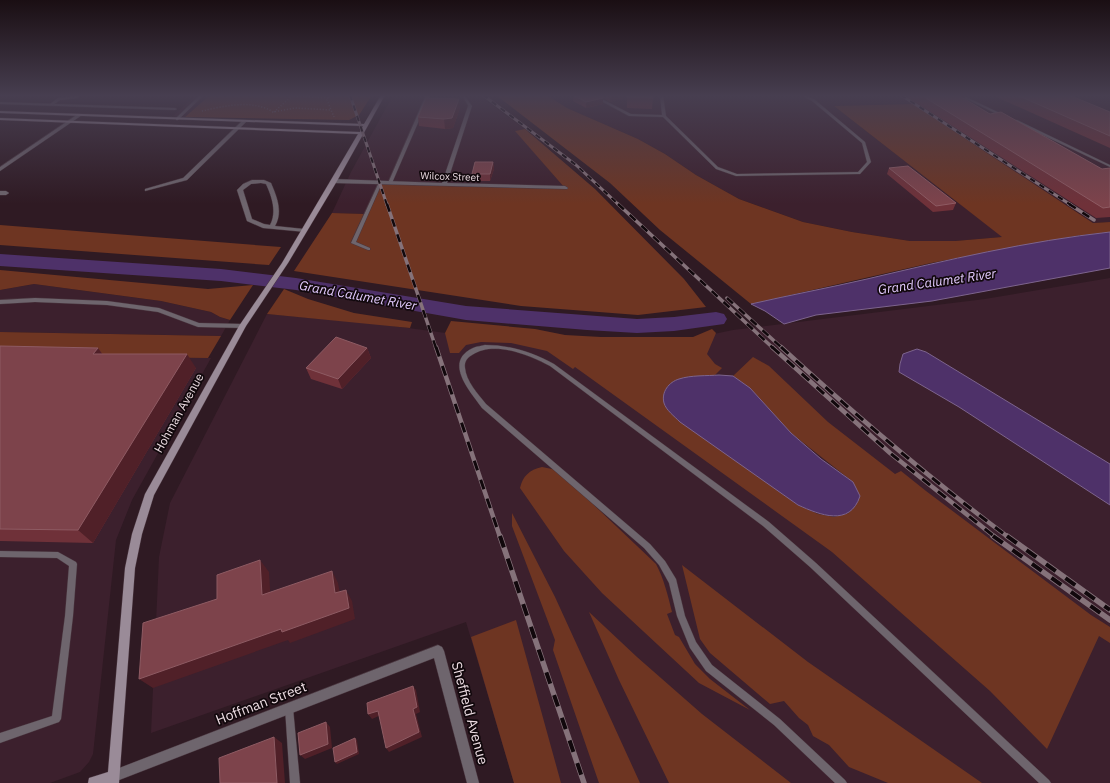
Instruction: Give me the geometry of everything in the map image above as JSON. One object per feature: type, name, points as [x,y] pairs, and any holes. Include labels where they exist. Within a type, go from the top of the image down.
[{"type":"main road","points":[[309,132],[360,134]]},
{"type":"main road","name":"Hohman Avenue","points":[[113,779],[130,568],[137,534],[150,494],[244,326],[285,263],[360,134]]},
{"type":"main road","name":"Hoffman Street","points":[[94,783],[113,779]]},
{"type":"street","points":[[0,169],[57,132]]},
{"type":"street","points":[[147,190],[184,180],[232,132]]},
{"type":"street","points":[[444,185],[462,132]]},
{"type":"street","points":[[272,226],[276,219],[277,213],[268,183],[260,181],[246,184],[240,190],[249,220],[263,226],[304,231]]},
{"type":"street","name":"Wilcox Street","points":[[334,181],[565,188]]},
{"type":"street","name":"Hoffman Street","points":[[113,779],[289,708],[438,651]]},
{"type":"street","name":"Sheffield Avenue","points":[[438,651],[473,783]]},
{"type":"lane","points":[[390,183],[412,132]]},
{"type":"lane","points":[[680,132],[717,168],[737,175],[859,173],[869,162],[864,143],[850,132]]},
{"type":"lane","points":[[1037,132],[1110,166]]},
{"type":"lane","points":[[368,250],[353,243],[380,183]]},
{"type":"lane","points":[[0,302],[35,300],[107,303],[159,310],[198,325],[244,326]]},
{"type":"lane","points":[[842,783],[777,722],[709,668],[693,645],[681,616],[673,582],[662,563],[646,546],[484,406],[471,388],[462,369],[464,358],[472,350],[482,347],[496,347],[522,352],[540,358],[559,370],[766,524],[813,565],[1046,783]]},
{"type":"lane","points":[[0,554],[58,555],[73,564],[69,616],[56,719],[0,738]]},
{"type":"lane","points":[[289,708],[295,783]]},
{"type":"shaded area","points":[[373,132],[516,132],[565,188],[366,214],[332,213],[351,172]]},
{"type":"shaded area","points":[[515,132],[528,132],[595,189],[684,279],[706,307],[638,315],[521,306],[294,271],[332,213],[366,214],[380,183],[564,187]]},
{"type":"shaded area","points":[[543,132],[621,132],[665,154],[696,175],[739,199],[803,222],[852,232],[910,241],[955,241],[1002,237],[867,132],[955,132],[1093,223],[1110,222],[1110,232],[1075,236],[931,263],[751,304],[660,230],[610,183]]},
{"type":"shaded area","points":[[621,132],[867,132],[1003,237],[955,241],[910,241],[852,232],[803,222],[739,199],[696,175],[665,154]]},
{"type":"shaded area","points":[[955,132],[1110,132],[1110,222],[1093,223]]},
{"type":"shaded area","points":[[0,225],[281,247],[269,265],[0,245]]},
{"type":"shaded area","points":[[0,270],[208,289],[253,285],[230,320],[211,312],[161,301],[34,284],[0,290]]},
{"type":"shaded area","points":[[1110,278],[1110,783],[514,783],[466,622],[151,733],[159,557],[170,503],[267,314],[378,324],[613,355],[733,330],[985,299]]},
{"type":"shaded area","points":[[34,284],[161,301],[211,312],[230,320],[221,336],[0,332],[0,290]]},
{"type":"shaded area","points":[[284,289],[308,299],[354,313],[412,322],[410,328],[267,314]]},
{"type":"shaded area","points":[[451,321],[535,329],[565,335],[601,337],[693,337],[712,329],[716,333],[707,354],[715,364],[722,368],[714,376],[679,379],[769,484],[798,505],[818,514],[834,517],[849,513],[853,482],[791,433],[750,388],[733,376],[753,357],[769,366],[828,422],[895,474],[901,471],[1091,615],[1110,627],[1110,643],[1099,636],[1047,749],[990,691],[832,552],[575,367],[573,369],[547,351],[511,343],[481,342],[466,345],[459,353],[450,353],[445,333]]},
{"type":"shaded area","points":[[0,332],[221,336],[208,358],[0,358]]},
{"type":"shaded area","points":[[0,358],[211,358],[132,500],[116,540],[93,754],[89,762],[80,772],[50,783],[0,783]]},
{"type":"shaded area","points":[[542,467],[557,470],[656,564],[664,582],[669,600],[672,612],[667,614],[675,635],[679,637],[695,664],[710,679],[750,710],[699,683],[602,593],[564,551],[520,488],[527,474]]},
{"type":"shaded area","points":[[512,513],[555,597],[640,783],[599,783],[553,650],[555,640],[512,526]]},
{"type":"shaded area","points":[[682,565],[808,662],[982,783],[888,783],[849,767],[829,745],[813,736],[808,725],[799,718],[784,701],[770,704],[710,653],[700,639]]},
{"type":"shaded area","points":[[589,612],[637,657],[702,714],[791,783],[669,783],[619,680]]},
{"type":"shaded area","points":[[516,620],[561,783],[514,783],[471,637]]},
{"type":"water","points":[[1110,232],[1110,268],[932,301],[816,315],[784,324],[765,311],[751,304],[988,252],[1049,240]]},
{"type":"water","points":[[917,349],[926,352],[1110,464],[1110,505],[959,407],[899,372],[903,354]]},
{"type":"water","points":[[719,375],[733,376],[750,388],[791,433],[821,459],[853,482],[860,496],[855,506],[849,512],[834,516],[825,515],[798,505],[680,422],[666,408],[663,399],[665,391],[675,380],[689,377]]},
{"type":"building","points":[[980,132],[1036,132],[1102,169],[1110,168],[1110,207],[1103,208]]},
{"type":"building","points":[[1100,132],[1110,132],[1110,136]]},
{"type":"building","points":[[475,162],[493,162],[490,174],[472,174]]},
{"type":"building","points":[[908,166],[956,203],[936,206],[889,168]]},
{"type":"building","points":[[336,337],[367,348],[338,379],[306,368]]},
{"type":"building","points":[[0,346],[98,348],[93,354],[187,354],[78,530],[0,529]]},
{"type":"building","points":[[260,560],[262,595],[332,571],[335,593],[346,590],[349,608],[282,632],[281,629],[139,679],[143,623],[217,599],[217,575]]},
{"type":"building","points":[[413,686],[417,707],[413,709],[419,732],[386,748],[378,711],[368,714],[367,703]]},
{"type":"building","points":[[326,722],[328,744],[300,755],[298,733]]},
{"type":"building","points":[[274,737],[277,783],[220,783],[219,758]]},
{"type":"building","points":[[355,738],[357,752],[335,762],[333,748]]},
{"type":"waterway","name":"Grand Calumet River","points":[[0,260],[221,275],[296,284],[466,313],[587,323],[637,326],[674,324],[716,319]]},
{"type":"railway","points":[[362,132],[387,205]]},
{"type":"railway","points":[[532,132],[576,165],[619,205]]},
{"type":"railway","points":[[957,132],[1071,205]]},
{"type":"railway","points":[[387,204],[436,348]]},
{"type":"railway","points":[[618,204],[773,348]]},
{"type":"railway","points":[[1069,204],[1094,220]]},
{"type":"railway","points":[[727,298],[782,348]]},
{"type":"railway","points":[[436,347],[500,537]]},
{"type":"railway","points":[[772,347],[890,453],[995,537]]},
{"type":"railway","points":[[781,347],[892,445],[949,492],[1008,537]]},
{"type":"railway","points":[[500,536],[584,783]]},
{"type":"railway","points":[[993,536],[1110,620]]},
{"type":"railway","points":[[1007,536],[1110,610]]}]
